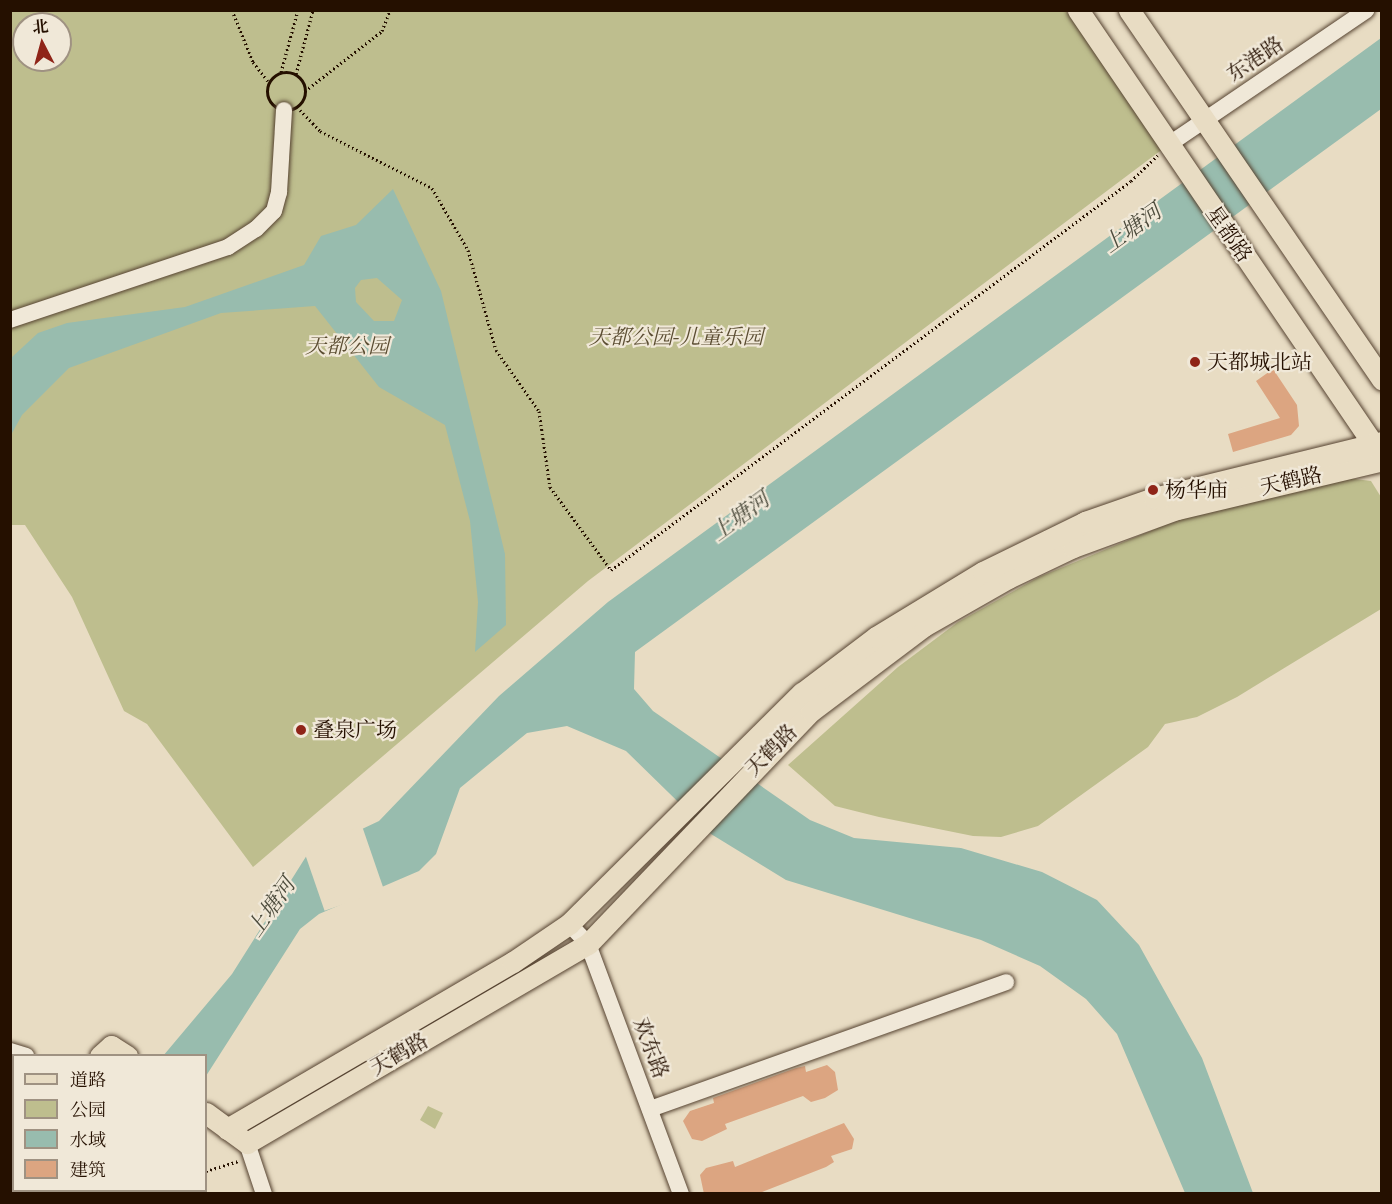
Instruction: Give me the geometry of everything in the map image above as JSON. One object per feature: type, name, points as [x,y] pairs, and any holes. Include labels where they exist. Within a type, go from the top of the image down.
[{"type":"main road","name":"星都路","points":[[1078,10],[1171,150],[1379,451]]},
{"type":"main road","name":"星都路","points":[[1129,10],[1206,127],[1272,218],[1382,380]]},
{"type":"main road","name":"天鹤路","points":[[249,1150],[588,944],[674,834],[772,719],[876,637],[1051,537],[1179,490],[1379,451]]},
{"type":"main road","name":"天鹤路","points":[[227,1129],[513,962],[569,924],[769,751],[811,711],[924,626],[1062,552],[1177,509],[1379,451]]},
{"type":"main road","points":[[102,1054],[111,1046],[124,1054]]},
{"type":"main road","points":[[207,1114],[249,1150]]},
{"type":"street","name":"东港路","points":[[1171,150],[1366,10]]},
{"type":"street","points":[[10,320],[228,247],[256,230],[274,211],[279,192],[290,109]]},
{"type":"street","name":"欢东路","points":[[569,924],[588,944],[681,1194]]},
{"type":"street","points":[[650,1109],[1006,982]]},
{"type":"street","points":[[249,1150],[264,1194]]},
{"type":"path","points":[[232,10],[253,62],[268,81],[268,100],[290,109],[320,131],[432,188],[468,250],[496,350],[539,411],[550,487],[611,570],[1171,150]]},
{"type":"path","points":[[268,81],[281,72],[298,10]]},
{"type":"path","points":[[305,91],[296,74],[313,10]]},
{"type":"path","points":[[290,109],[305,91],[382,31],[390,10]]},
{"type":"path","points":[[281,72],[296,74]]},
{"type":"path","points":[[207,1171],[249,1150]]},
{"type":"green space","name":"天都公园","points":[[10,11],[1066,11],[1168,145],[588,581],[253,867],[147,724],[124,711],[72,597],[25,525],[11,525]]},
{"type":"green space","points":[[1347,478],[1371,481],[1381,497],[1381,609],[1237,697],[1197,717],[1165,724],[1148,747],[1038,826],[1001,837],[973,836],[879,817],[835,806],[788,765],[898,667],[958,622],[1039,577],[1189,515]]},
{"type":"green space","points":[[428,1106],[443,1113],[435,1129],[420,1120]]},
{"type":"water","name":"上塘河","points":[[1381,38],[1381,109],[635,652],[634,689],[653,711],[810,820],[854,838],[961,848],[1042,872],[1097,900],[1139,945],[1202,1058],[1253,1193],[1185,1193],[1117,1034],[1086,999],[1040,966],[981,940],[786,880],[711,834],[626,751],[567,726],[527,733],[460,788],[436,854],[419,871],[319,914],[300,929],[207,1074],[207,1054],[165,1054],[232,974],[307,855],[379,821],[499,696],[608,602]]},
{"type":"water","points":[[393,189],[441,291],[505,554],[506,625],[475,652],[478,602],[470,521],[445,425],[379,387],[315,306],[221,313],[69,368],[22,415],[11,435],[11,358],[38,333],[67,323],[185,307],[304,265],[321,236],[356,225]],"holes":[[[377,278],[402,300],[394,321],[374,321],[356,302],[355,288],[361,280]]]},
{"type":"pier","points":[[362,826],[384,890],[325,911],[302,847]]},
{"type":"building","points":[[1273,369],[1297,405],[1299,426],[1291,435],[1233,452],[1228,434],[1280,418],[1256,381]]},
{"type":"building","points":[[827,1065],[835,1072],[838,1090],[825,1098],[811,1102],[803,1096],[725,1124],[727,1129],[702,1141],[692,1139],[683,1121],[690,1111],[714,1103],[713,1098],[796,1068],[805,1066],[806,1072]]},
{"type":"building","points":[[844,1123],[854,1139],[852,1149],[831,1156],[834,1162],[826,1167],[757,1194],[704,1194],[700,1175],[706,1168],[733,1161],[735,1167]]},
{"type":"place","name":"天都城北站","points":[[1195,362]]},
{"type":"place","name":"杨华庙","points":[[1153,490]]},
{"type":"place","name":"叠泉广场","points":[[301,730]]},
{"type":"park label","name":"天都公园-儿童乐园","points":[[676,337]]}]
